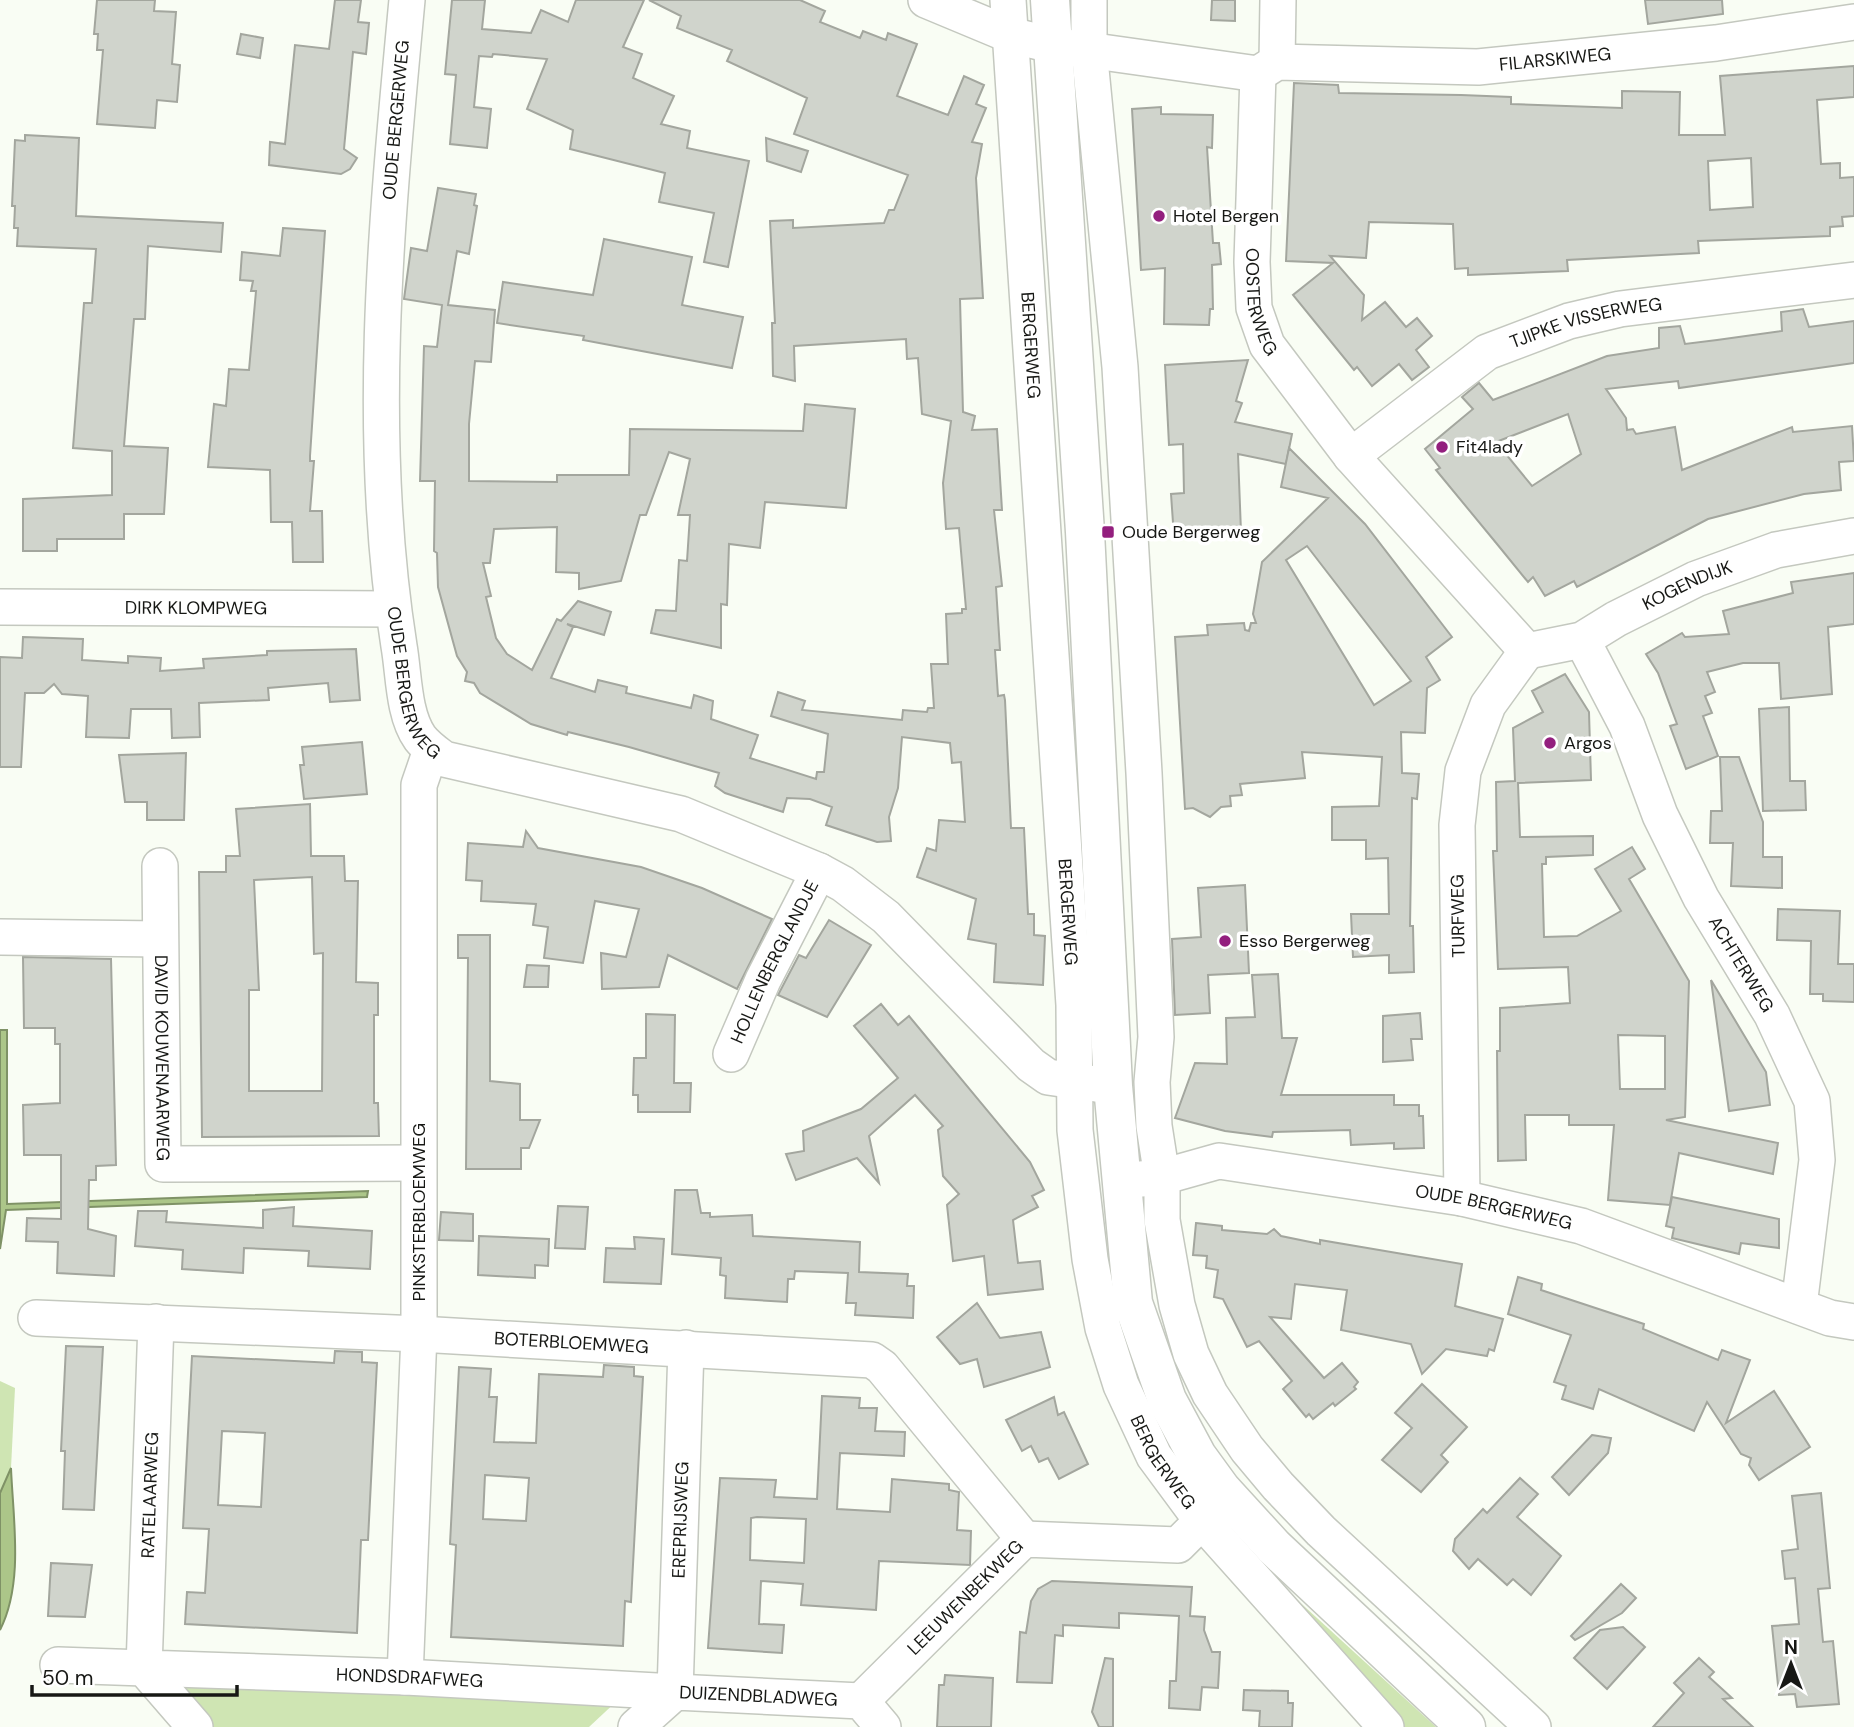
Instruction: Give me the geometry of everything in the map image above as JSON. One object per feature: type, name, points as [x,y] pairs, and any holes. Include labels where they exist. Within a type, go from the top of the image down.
[{"type":"main road","name":"BERGERWEG","points":[[1050,0],[1071,47],[1085,532],[1100,842],[1119,1181],[1133,1303],[1167,1400],[1197,1456],[1246,1518],[1274,1547],[1466,1727]]},
{"type":"street","name":"OUDE BERGERWEG","points":[[407,0],[388,206],[381,356],[384,511],[393,609],[409,710],[420,738],[444,759],[468,767],[681,814],[820,871],[886,917],[1031,1065],[1048,1077],[1074,1081],[1113,1069]]},
{"type":"street","points":[[926,0],[1010,35],[1071,47],[1267,68]]},
{"type":"street","name":"BERGERWEG","points":[[1008,0],[1074,1005],[1075,1130],[1090,1259],[1103,1328],[1114,1362],[1154,1456],[1202,1521],[1384,1727]]},
{"type":"street","name":"BERGERWEG","points":[[1089,0],[1071,47],[1119,367],[1148,871],[1154,1007],[1154,1126],[1162,1177],[1162,1220],[1177,1305],[1191,1354],[1210,1394],[1228,1422],[1278,1486],[1321,1531],[1533,1727]]},
{"type":"street","name":"OOSTERWEG","points":[[1278,0],[1267,68],[1252,262],[1254,308],[1266,345],[1351,456],[1527,651]]},
{"type":"street","name":"FILARSKIWEG","points":[[1267,68],[1478,67],[1716,43],[1854,22]]},
{"type":"street","name":"TJIPKE VISSERWEG","points":[[1351,456],[1487,352],[1569,321],[1620,309],[1854,280]]},
{"type":"street","name":"KOGENDIJK","points":[[1527,651],[1582,640],[1616,619],[1696,579],[1776,550],[1854,536]]},
{"type":"street","name":"DIRK KLOMPWEG","points":[[0,607],[393,609]]},
{"type":"street","name":"ACHTERWEG","points":[[1582,640],[1627,726],[1660,816],[1701,898],[1772,1015],[1811,1101],[1817,1160],[1799,1306]]},
{"type":"street","name":"TURFWEG","points":[[1462,1198],[1457,825],[1463,771],[1488,705],[1527,651]]},
{"type":"street","name":"PINKSTERBLOEMWEG","points":[[405,1677],[419,1334],[419,785],[431,750]]},
{"type":"street","points":[[1100,842],[1148,871]]},
{"type":"street","name":"DAVID KOUWENAARWEG","points":[[160,866],[163,1164],[418,1163]]},
{"type":"street","name":"HOLLENBERGLANDJE","points":[[731,1054],[763,980],[820,871]]},
{"type":"street","points":[[0,937],[160,939]]},
{"type":"street","points":[[1113,1069],[1154,1007]]},
{"type":"street","name":"OUDE BERGERWEG","points":[[1119,1181],[1162,1177],[1219,1161],[1462,1198],[1581,1226],[1830,1318],[1854,1322]]},
{"type":"street","name":"BOTERBLOEMWEG","points":[[36,1318],[419,1334],[872,1360],[882,1367],[1024,1539]]},
{"type":"street","name":"RATELAARWEG","points":[[144,1668],[156,1322]]},
{"type":"street","name":"EREPRIJSWEG","points":[[675,1692],[686,1348]]},
{"type":"street","name":"LEEUWENBEKWEG","points":[[872,1714],[1024,1539],[1178,1545],[1202,1521]]},
{"type":"street","name":"HONDSDRAFWEG","points":[[58,1665],[405,1677],[675,1692]]},
{"type":"street","points":[[144,1668],[195,1727]]},
{"type":"street","name":"DUIZENDBLADWEG","points":[[636,1727],[675,1692],[872,1714]]},
{"type":"shaded area","points":[[0,1030],[7,1030],[7,1204],[368,1191],[367,1197],[6,1210],[0,1249]]},
{"type":"shaded area","points":[[0,1381],[15,1388],[11,1468],[0,1493]]},
{"type":"shaded area","points":[[11,1468],[15,1572],[7,1612],[0,1630],[0,1493]]},
{"type":"shaded area","points":[[1258,1564],[1436,1727],[1403,1727]]},
{"type":"shaded area","points":[[171,1680],[619,1699],[589,1727],[211,1727]]},
{"type":"building","points":[[97,0],[155,0],[154,11],[176,12],[172,64],[180,65],[177,102],[157,100],[155,128],[97,124],[103,50],[97,50],[98,34],[94,34]]},
{"type":"building","points":[[335,0],[361,0],[358,22],[369,23],[366,54],[353,52],[344,149],[357,158],[350,169],[341,174],[269,165],[270,142],[285,144],[295,45],[329,49]]},
{"type":"building","points":[[452,0],[485,0],[482,29],[531,33],[541,10],[568,22],[576,0],[644,0],[623,47],[642,54],[633,78],[674,96],[661,124],[690,131],[687,148],[749,161],[728,267],[704,262],[714,213],[659,202],[665,173],[570,149],[573,130],[527,109],[547,59],[493,54],[492,57],[479,56],[474,107],[491,109],[487,148],[450,144],[456,75],[445,74]]},
{"type":"building","points":[[649,0],[800,0],[825,11],[820,22],[860,38],[863,31],[886,40],[888,33],[917,44],[897,96],[948,115],[964,76],[984,85],[976,104],[986,108],[972,142],[982,144],[976,178],[983,298],[960,299],[963,412],[975,416],[972,430],[997,429],[1002,510],[994,510],[1002,586],[996,587],[1000,650],[995,650],[998,696],[1004,695],[1005,700],[1011,828],[1024,828],[1028,914],[1034,914],[1034,935],[1045,936],[1043,985],[994,982],[996,944],[968,939],[976,899],[917,877],[927,848],[936,851],[939,820],[965,822],[961,762],[952,763],[950,743],[902,737],[898,788],[889,817],[891,841],[877,842],[826,825],[832,807],[810,799],[787,798],[783,812],[725,793],[715,786],[719,773],[629,747],[568,732],[567,735],[531,724],[480,693],[474,683],[465,681],[467,672],[457,656],[438,587],[437,553],[434,551],[435,481],[420,481],[424,346],[437,347],[442,305],[404,299],[411,248],[427,251],[438,188],[476,194],[474,205],[477,206],[469,254],[457,251],[448,305],[495,310],[491,362],[475,361],[469,424],[469,481],[557,482],[557,475],[629,475],[630,429],[803,431],[805,404],[855,409],[846,508],[765,502],[760,548],[729,544],[727,605],[721,604],[721,648],[651,633],[656,610],[676,611],[679,560],[687,561],[690,515],[678,515],[690,459],[669,452],[646,515],[640,515],[621,581],[579,589],[579,573],[556,572],[557,527],[494,529],[490,563],[483,563],[491,596],[486,597],[496,638],[507,654],[532,670],[557,619],[561,621],[578,601],[611,612],[604,635],[567,624],[573,627],[551,678],[595,692],[598,680],[627,687],[626,693],[691,708],[694,695],[713,701],[711,719],[758,735],[750,758],[816,779],[817,772],[824,772],[828,734],[771,716],[778,692],[805,701],[802,710],[902,720],[903,710],[927,712],[928,708],[934,708],[931,664],[948,664],[946,614],[962,613],[962,609],[966,609],[959,528],[946,529],[943,483],[951,421],[922,414],[918,358],[907,359],[906,339],[794,346],[795,381],[773,376],[772,323],[775,323],[770,221],[793,220],[793,228],[884,223],[889,210],[894,210],[908,175],[794,134],[807,98],[727,61],[732,50],[677,28],[681,16]]},
{"type":"building","points":[[1212,0],[1235,0],[1235,21],[1211,20]]},
{"type":"building","points":[[1645,0],[1722,0],[1723,14],[1648,24]]},
{"type":"building","points":[[241,34],[263,38],[260,58],[237,54]]},
{"type":"building","points":[[1854,66],[1854,97],[1817,100],[1821,164],[1840,163],[1840,178],[1854,177],[1854,216],[1842,217],[1843,226],[1830,227],[1830,236],[1698,241],[1699,253],[1567,260],[1568,271],[1468,275],[1468,268],[1455,269],[1453,224],[1369,222],[1366,258],[1330,256],[1364,295],[1362,320],[1385,302],[1406,327],[1417,318],[1432,336],[1416,350],[1429,367],[1412,380],[1399,364],[1372,386],[1357,367],[1354,370],[1293,295],[1333,263],[1286,261],[1294,83],[1338,85],[1339,93],[1511,97],[1511,104],[1622,108],[1622,91],[1680,92],[1679,135],[1725,135],[1720,76]],"holes":[[[1751,158],[1753,207],[1710,210],[1708,161]]]},
{"type":"building","points":[[1161,107],[1161,114],[1213,115],[1212,148],[1207,147],[1213,243],[1219,243],[1221,264],[1212,265],[1213,309],[1210,309],[1209,325],[1164,324],[1165,268],[1141,270],[1132,109]]},
{"type":"building","points":[[25,135],[79,138],[76,216],[223,223],[221,252],[148,246],[145,319],[134,319],[124,446],[168,448],[164,514],[124,514],[124,539],[57,539],[57,551],[23,551],[23,499],[112,495],[112,451],[73,448],[84,303],[92,303],[96,249],[17,246],[18,228],[14,228],[15,206],[12,206],[15,140],[25,141]]},
{"type":"building","points":[[766,138],[808,151],[801,172],[767,161]]},
{"type":"building","points":[[283,228],[325,231],[310,456],[310,461],[314,461],[310,511],[322,511],[323,562],[293,562],[292,522],[271,522],[270,470],[208,467],[214,404],[226,406],[229,369],[249,370],[256,291],[251,291],[253,281],[240,280],[242,252],[280,256]]},
{"type":"building","points":[[604,239],[692,257],[682,305],[743,317],[732,368],[583,340],[584,336],[497,323],[503,282],[593,295]]},
{"type":"building","points":[[1803,309],[1809,327],[1854,321],[1854,363],[1679,388],[1678,381],[1606,389],[1626,418],[1627,430],[1633,429],[1636,434],[1675,427],[1682,470],[1792,427],[1793,432],[1852,426],[1854,461],[1839,462],[1841,490],[1804,494],[1708,519],[1577,587],[1574,581],[1545,596],[1533,577],[1528,582],[1436,470],[1440,468],[1425,449],[1473,409],[1462,397],[1479,383],[1493,400],[1607,356],[1659,348],[1659,328],[1680,326],[1685,344],[1717,340],[1782,331],[1781,312]],"holes":[[[1568,414],[1581,454],[1532,486],[1496,442]]]},
{"type":"building","points":[[1248,360],[1236,401],[1242,403],[1235,422],[1292,434],[1286,464],[1238,454],[1241,532],[1174,537],[1171,494],[1184,493],[1183,444],[1169,445],[1165,365]]},
{"type":"building","points":[[1289,448],[1365,524],[1452,637],[1426,657],[1440,680],[1427,688],[1425,733],[1401,732],[1402,773],[1419,774],[1417,799],[1412,798],[1410,926],[1413,926],[1414,972],[1389,973],[1389,955],[1353,957],[1351,914],[1389,914],[1388,858],[1366,859],[1366,840],[1332,840],[1332,807],[1379,806],[1382,757],[1302,752],[1305,778],[1240,784],[1242,795],[1230,796],[1231,806],[1221,807],[1210,817],[1193,808],[1185,809],[1175,637],[1208,635],[1207,625],[1244,623],[1245,630],[1249,631],[1251,623],[1256,623],[1253,614],[1262,562],[1328,498],[1281,487]],"holes":[[[1307,546],[1411,681],[1374,705],[1286,560]]]},
{"type":"building","points":[[1854,573],[1854,624],[1828,627],[1832,694],[1781,699],[1779,663],[1743,663],[1707,672],[1715,692],[1705,696],[1712,713],[1703,716],[1718,756],[1686,769],[1670,726],[1677,724],[1658,673],[1646,654],[1682,633],[1685,637],[1729,634],[1723,611],[1793,593],[1791,582]]},
{"type":"building","points":[[23,637],[83,639],[82,660],[128,663],[128,656],[161,658],[160,671],[204,668],[203,659],[267,655],[267,651],[356,649],[360,700],[330,702],[328,683],[268,688],[269,700],[199,703],[200,737],[172,738],[171,709],[131,709],[129,738],[86,737],[88,696],[62,694],[54,684],[44,693],[25,693],[21,767],[0,767],[0,657],[22,658]]},
{"type":"building","points":[[1565,674],[1589,712],[1591,780],[1518,783],[1520,837],[1593,836],[1593,855],[1546,857],[1546,864],[1542,864],[1544,937],[1577,936],[1621,911],[1595,869],[1632,847],[1645,869],[1629,879],[1689,981],[1685,1117],[1666,1120],[1778,1143],[1773,1174],[1679,1153],[1670,1205],[1608,1200],[1614,1125],[1569,1125],[1569,1115],[1525,1115],[1526,1160],[1498,1161],[1497,1051],[1500,1051],[1500,1008],[1570,1003],[1568,967],[1498,969],[1493,851],[1497,851],[1496,782],[1515,781],[1513,728],[1543,712],[1532,691]],"holes":[[[1618,1035],[1665,1036],[1665,1089],[1620,1089]]]},
{"type":"building","points":[[1789,707],[1790,781],[1805,781],[1806,810],[1763,811],[1759,709]]},
{"type":"building","points":[[362,742],[367,794],[304,799],[300,765],[304,765],[302,747]]},
{"type":"building","points":[[186,753],[184,820],[147,820],[147,802],[125,802],[119,755]]},
{"type":"building","points":[[1720,757],[1739,757],[1763,822],[1763,857],[1782,857],[1782,888],[1731,886],[1733,843],[1710,843],[1711,811],[1722,811]]},
{"type":"building","points":[[310,804],[311,856],[344,856],[345,881],[358,881],[356,982],[378,983],[378,1015],[374,1015],[374,1103],[378,1103],[379,1136],[202,1137],[199,872],[226,872],[226,856],[240,856],[236,809]],"holes":[[[312,877],[314,954],[323,953],[322,1091],[249,1091],[249,990],[259,990],[254,880]]]},
{"type":"building","points":[[526,831],[538,848],[641,867],[702,888],[772,919],[737,989],[668,955],[659,987],[602,989],[601,953],[626,957],[639,909],[595,901],[583,963],[544,958],[548,927],[533,925],[536,904],[481,901],[482,881],[466,880],[468,843],[523,847]]},
{"type":"building","points":[[1245,885],[1249,973],[1208,975],[1210,1013],[1175,1015],[1172,939],[1201,937],[1198,888]]},
{"type":"building","points":[[1778,909],[1840,911],[1838,964],[1854,964],[1854,1002],[1823,1001],[1823,994],[1810,994],[1811,941],[1777,940]]},
{"type":"building","points":[[829,920],[871,945],[827,1017],[778,995],[799,955],[806,958]]},
{"type":"building","points":[[458,935],[490,935],[490,1081],[520,1084],[520,1120],[540,1120],[529,1148],[521,1148],[521,1169],[466,1169],[468,958],[458,958]]},
{"type":"building","points":[[23,957],[111,959],[116,1165],[96,1166],[96,1180],[89,1180],[88,1229],[116,1236],[114,1276],[57,1273],[58,1242],[26,1241],[27,1218],[61,1219],[61,1155],[24,1155],[23,1105],[60,1103],[60,1044],[55,1044],[55,1028],[24,1028]]},
{"type":"building","points":[[527,965],[549,966],[548,987],[524,987]]},
{"type":"building","points":[[1278,974],[1282,1038],[1297,1038],[1281,1095],[1394,1095],[1394,1105],[1419,1105],[1419,1116],[1423,1116],[1424,1148],[1394,1149],[1394,1143],[1351,1145],[1350,1130],[1273,1132],[1272,1137],[1225,1131],[1175,1118],[1195,1063],[1227,1064],[1226,1018],[1255,1017],[1252,975]]},
{"type":"building","points":[[1711,980],[1766,1072],[1770,1105],[1729,1111]]},
{"type":"building","points":[[881,1004],[898,1025],[909,1016],[1030,1162],[1044,1190],[1032,1196],[1038,1207],[1013,1220],[1018,1263],[1040,1261],[1043,1289],[988,1295],[984,1256],[953,1261],[947,1205],[959,1194],[943,1176],[938,1130],[943,1126],[915,1095],[869,1136],[879,1183],[857,1158],[796,1180],[786,1154],[804,1151],[803,1131],[861,1109],[898,1078],[854,1026]]},
{"type":"building","points":[[1420,1013],[1422,1039],[1411,1039],[1413,1060],[1383,1062],[1383,1016]]},
{"type":"building","points":[[646,1014],[675,1015],[674,1083],[691,1083],[690,1112],[638,1112],[638,1095],[633,1095],[634,1058],[646,1058]]},
{"type":"building","points":[[675,1190],[697,1190],[701,1213],[710,1213],[710,1217],[752,1215],[753,1236],[860,1242],[859,1272],[908,1274],[907,1286],[914,1286],[913,1318],[855,1315],[856,1303],[846,1303],[848,1273],[795,1271],[794,1279],[788,1279],[787,1302],[725,1298],[726,1276],[720,1275],[721,1258],[672,1254]]},
{"type":"building","points":[[1672,1197],[1779,1219],[1779,1248],[1741,1243],[1739,1254],[1672,1238],[1674,1228],[1666,1226]]},
{"type":"building","points":[[558,1206],[588,1207],[585,1249],[555,1248]]},
{"type":"building","points":[[294,1207],[293,1226],[372,1231],[370,1269],[308,1266],[309,1251],[244,1248],[243,1273],[182,1269],[183,1250],[135,1246],[138,1211],[167,1211],[166,1222],[263,1228],[263,1210]]},
{"type":"building","points":[[441,1212],[473,1214],[473,1241],[439,1240]]},
{"type":"building","points":[[1196,1223],[1222,1226],[1222,1230],[1267,1234],[1274,1229],[1281,1236],[1320,1244],[1320,1240],[1462,1264],[1455,1306],[1503,1319],[1494,1351],[1489,1349],[1487,1356],[1446,1349],[1422,1374],[1411,1344],[1341,1330],[1347,1290],[1295,1284],[1291,1319],[1270,1317],[1324,1378],[1342,1363],[1358,1382],[1354,1387],[1356,1389],[1335,1406],[1333,1403],[1313,1419],[1309,1414],[1306,1417],[1283,1389],[1292,1381],[1259,1341],[1247,1347],[1223,1299],[1214,1297],[1218,1270],[1206,1268],[1207,1256],[1193,1255]]},
{"type":"building","points":[[479,1236],[549,1239],[548,1266],[535,1265],[535,1278],[478,1275]]},
{"type":"building","points":[[634,1237],[664,1239],[661,1284],[604,1282],[606,1248],[635,1249]]},
{"type":"building","points":[[1518,1277],[1542,1284],[1541,1290],[1644,1324],[1643,1329],[1718,1360],[1722,1350],[1750,1360],[1726,1423],[1774,1391],[1810,1447],[1759,1480],[1749,1465],[1751,1458],[1741,1454],[1707,1402],[1694,1431],[1599,1389],[1593,1409],[1562,1399],[1566,1386],[1554,1382],[1571,1335],[1508,1314]]},
{"type":"building","points":[[977,1303],[1000,1338],[1041,1332],[1050,1367],[984,1387],[977,1359],[960,1364],[937,1337]]},
{"type":"building","points":[[66,1346],[103,1347],[94,1510],[63,1509],[65,1451],[61,1451]]},
{"type":"building","points":[[335,1351],[362,1352],[362,1362],[377,1363],[368,1540],[361,1540],[357,1633],[185,1624],[187,1592],[205,1593],[209,1529],[183,1528],[192,1356],[334,1363]],"holes":[[[222,1431],[265,1433],[261,1507],[218,1505]]]},
{"type":"building","points":[[604,1365],[634,1367],[634,1376],[643,1377],[631,1602],[625,1601],[623,1646],[451,1637],[456,1545],[450,1544],[459,1367],[491,1369],[489,1397],[497,1397],[494,1442],[536,1443],[539,1374],[603,1377]],"holes":[[[485,1475],[529,1478],[526,1521],[483,1519]]]},
{"type":"building","points":[[1422,1384],[1467,1427],[1441,1455],[1448,1462],[1421,1492],[1382,1460],[1412,1428],[1395,1413]]},
{"type":"building","points":[[822,1396],[860,1398],[859,1408],[877,1408],[875,1431],[905,1432],[904,1456],[840,1453],[837,1509],[890,1512],[892,1479],[949,1484],[949,1490],[959,1492],[957,1530],[971,1531],[970,1565],[879,1561],[876,1610],[801,1605],[803,1584],[761,1581],[759,1624],[784,1625],[782,1653],[708,1648],[720,1478],[776,1480],[774,1497],[817,1499]],"holes":[[[751,1518],[806,1519],[804,1563],[750,1560]]]},
{"type":"building","points":[[1054,1397],[1058,1415],[1064,1412],[1088,1464],[1059,1479],[1048,1458],[1039,1462],[1031,1446],[1022,1451],[1006,1420]]},
{"type":"building","points":[[1592,1435],[1611,1438],[1608,1453],[1569,1495],[1552,1477]]},
{"type":"building","points":[[1520,1478],[1538,1494],[1517,1517],[1561,1556],[1531,1595],[1513,1579],[1507,1585],[1478,1559],[1469,1569],[1453,1551],[1455,1539],[1483,1509],[1487,1513]]},
{"type":"building","points":[[1821,1493],[1830,1588],[1818,1589],[1823,1642],[1833,1641],[1839,1704],[1797,1707],[1795,1694],[1779,1695],[1772,1626],[1799,1624],[1795,1578],[1785,1579],[1782,1551],[1798,1549],[1792,1496]]},
{"type":"building","points":[[51,1563],[92,1565],[85,1617],[48,1616]]},
{"type":"building","points":[[1052,1581],[1192,1587],[1190,1616],[1205,1617],[1204,1630],[1212,1652],[1220,1652],[1218,1688],[1202,1687],[1200,1710],[1169,1708],[1170,1681],[1176,1681],[1179,1616],[1119,1613],[1119,1628],[1063,1625],[1063,1636],[1055,1635],[1052,1683],[1017,1682],[1020,1632],[1026,1633],[1031,1601],[1038,1589]]},
{"type":"building","points":[[1621,1584],[1636,1598],[1622,1613],[1575,1640],[1571,1636]]},
{"type":"building","points":[[1623,1627],[1645,1647],[1607,1689],[1574,1658],[1600,1630]]},
{"type":"building","points":[[1105,1658],[1113,1659],[1113,1727],[1099,1727],[1092,1712]]},
{"type":"building","points":[[1699,1658],[1714,1672],[1709,1677],[1732,1698],[1723,1699],[1753,1727],[1653,1727],[1684,1693],[1674,1683]]},
{"type":"building","points":[[945,1675],[993,1678],[991,1727],[937,1727],[939,1685],[944,1685]]},
{"type":"building","points":[[1244,1690],[1288,1691],[1288,1703],[1293,1703],[1292,1727],[1259,1727],[1260,1711],[1243,1710]]},
{"type":"place","name":"Hotel Bergen","points":[[1159,216]]},
{"type":"place","name":"Fit4lady","points":[[1442,447]]},
{"type":"place","name":"Oude Bergerweg","points":[[1108,532]]},
{"type":"place","name":"Argos","points":[[1550,743]]},
{"type":"place","name":"Esso Bergerweg","points":[[1225,941]]}]
